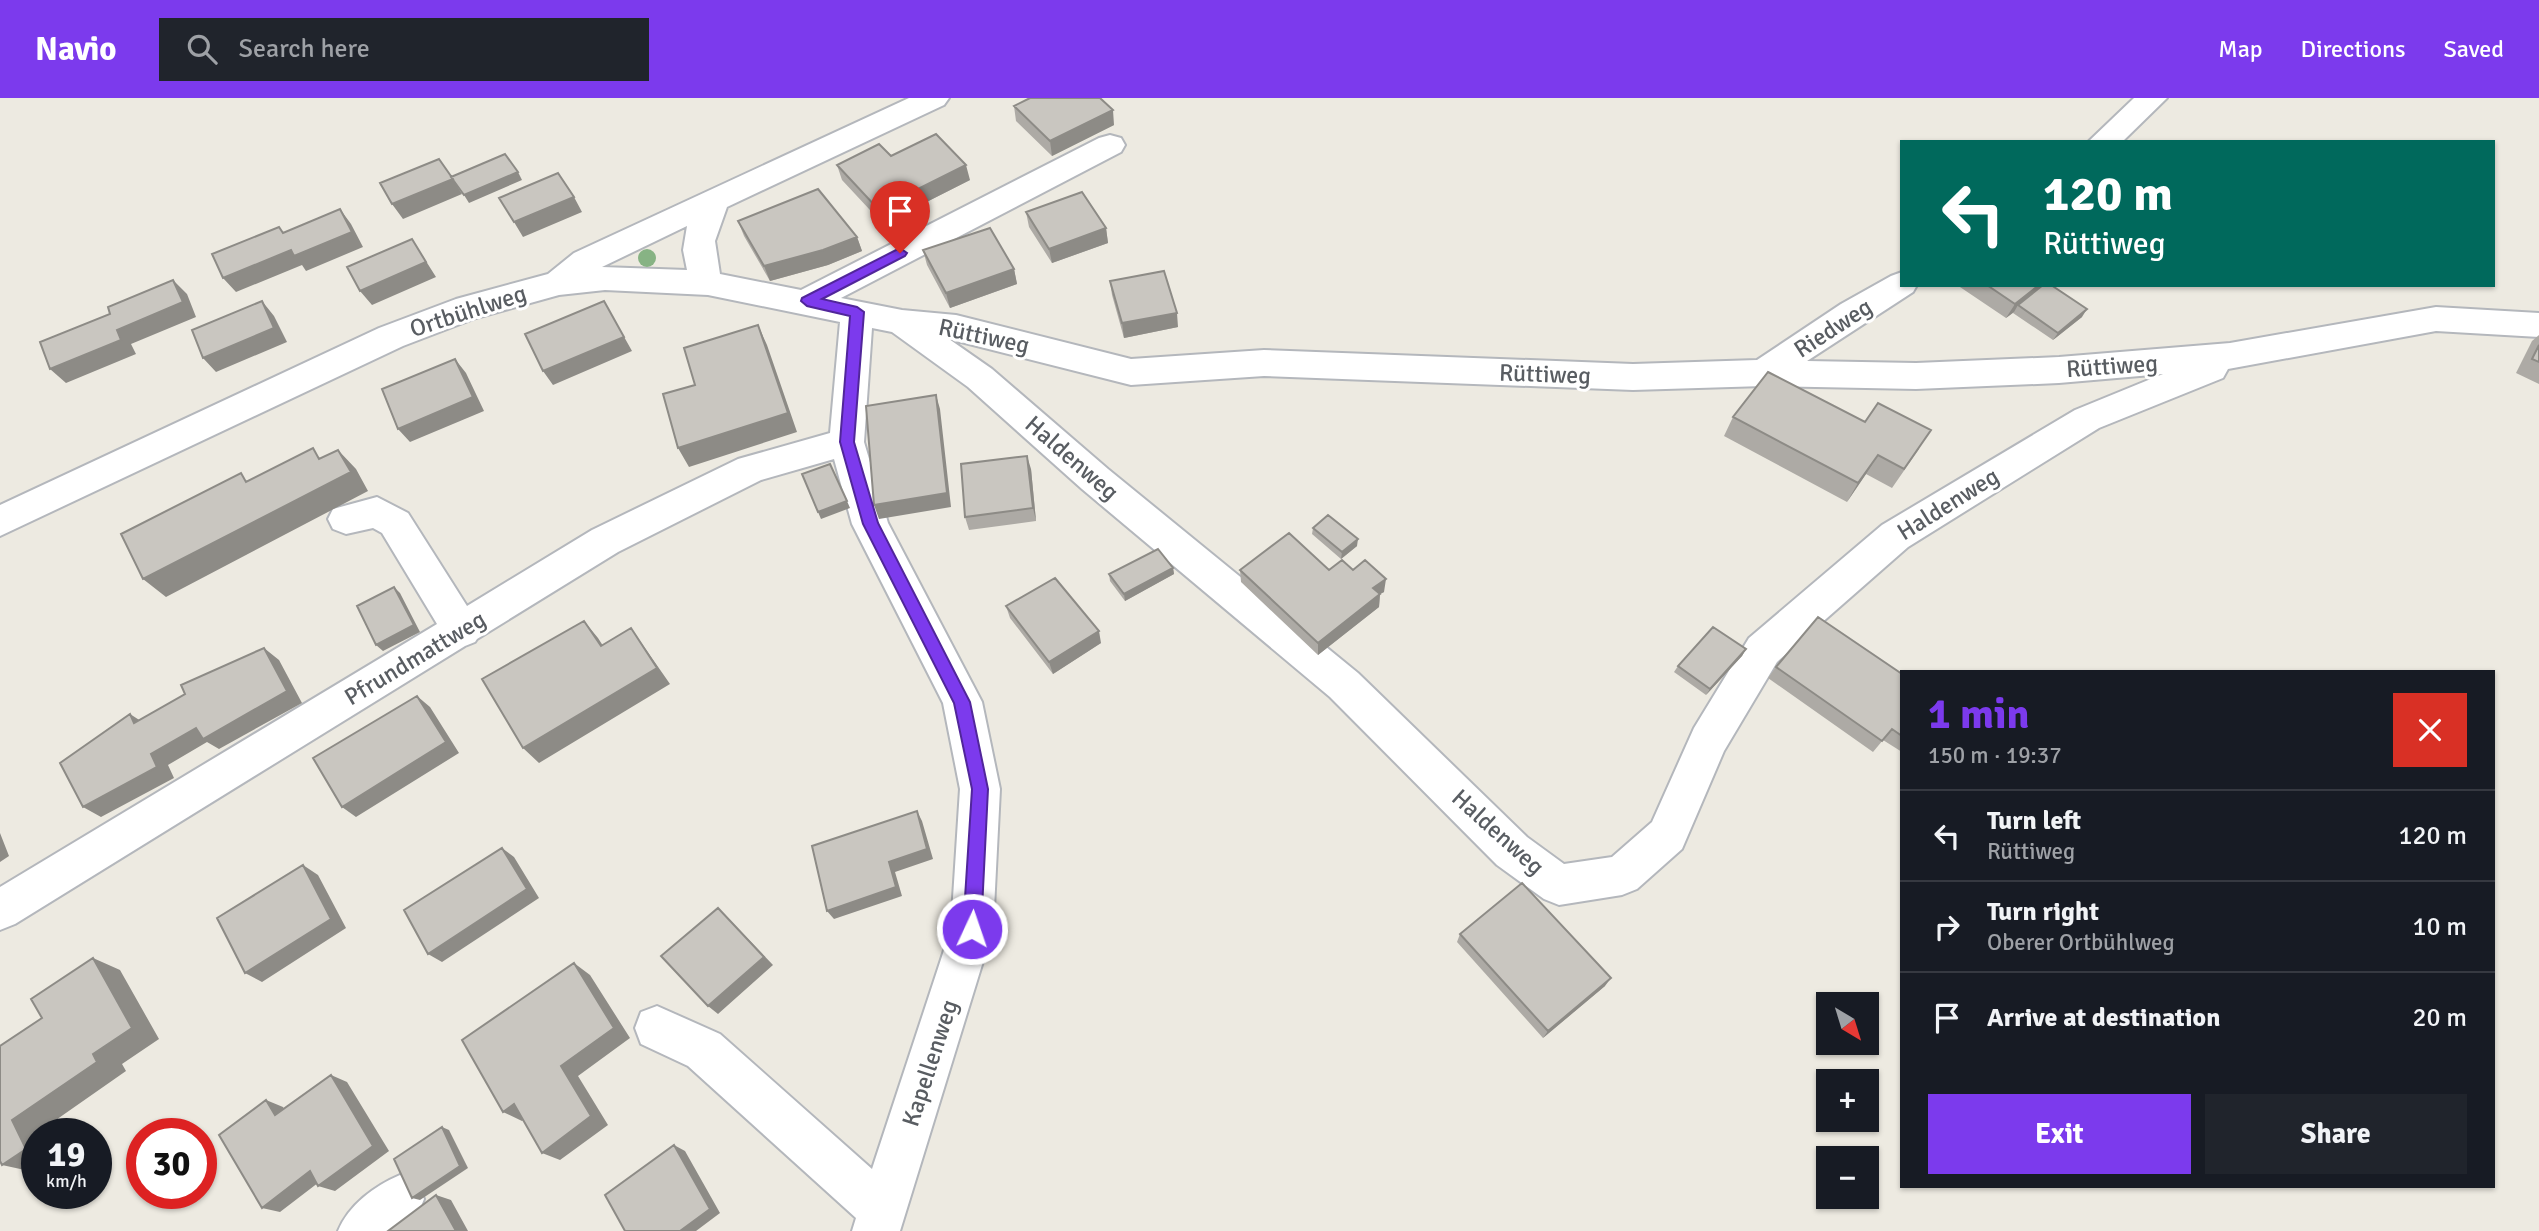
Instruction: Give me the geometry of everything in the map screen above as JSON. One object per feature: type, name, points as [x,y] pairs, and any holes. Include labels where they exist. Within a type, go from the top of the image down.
[{"type":"street","name":"Ortbühlweg","points":[[0,521],[391,337],[467,308],[559,283],[585,261],[934,98]]},
{"type":"street","points":[[2105,140],[2152,98]]},
{"type":"street","points":[[807,301],[1110,145]]},
{"type":"street","points":[[708,283],[699,260],[698,238],[715,201]]},
{"type":"street","name":"Rüttiweg","points":[[559,283],[605,278],[708,283],[902,322],[956,327],[1131,372],[1264,363],[1633,377],[1764,373],[1916,376],[2059,370],[2230,356],[2436,319],[2539,325]]},
{"type":"street","name":"Riedweg","points":[[1764,373],[1853,313],[1900,285]]},
{"type":"street","name":"Kapellenweg","points":[[657,1028],[704,1050],[879,1221],[972,929],[980,789],[962,702],[870,524],[847,442],[857,312]]},
{"type":"street","name":"Haldenweg","points":[[902,322],[980,377],[1095,479],[1345,685],[1512,851],[1559,885],[1622,875],[1667,835],[1708,741],[1763,650],[1895,536],[2087,419],[2256,351]]},
{"type":"street","name":"Pfrundmattweg","points":[[0,911],[462,631],[605,541],[751,469],[847,442]]},
{"type":"street","points":[[346,519],[377,512],[395,523],[462,631]]},
{"type":"street","points":[[362,1231],[400,1199]]},
{"type":"building","points":[[1030,98],[1100,98],[1113,110],[1050,141],[1014,106]]},
{"type":"building","points":[[936,134],[966,165],[878,209],[837,165],[879,144],[891,156]]},
{"type":"building","points":[[505,154],[518,172],[464,195],[451,177]]},
{"type":"building","points":[[439,159],[453,179],[392,204],[380,183]]},
{"type":"building","points":[[558,173],[574,197],[514,222],[499,198]]},
{"type":"building","points":[[818,189],[857,237],[823,250],[764,266],[738,221]]},
{"type":"building","points":[[1082,192],[1106,228],[1049,249],[1026,212]]},
{"type":"building","points":[[340,209],[352,232],[294,256],[291,250],[223,278],[212,254],[279,227],[283,233]]},
{"type":"building","points":[[990,228],[1014,269],[946,293],[923,250]]},
{"type":"building","points":[[412,239],[426,262],[360,291],[347,267]]},
{"type":"building","points":[[1164,271],[1177,313],[1122,323],[1110,281]]},
{"type":"building","points":[[173,280],[183,302],[117,330],[121,340],[50,369],[40,342],[110,314],[108,307]]},
{"type":"building","points":[[1990,287],[2036,287],[2015,304]]},
{"type":"building","points":[[2040,287],[2054,287],[2087,309],[2058,333],[2018,305]]},
{"type":"building","points":[[262,301],[274,328],[203,358],[192,330]]},
{"type":"building","points":[[604,301],[624,337],[543,371],[525,334]]},
{"type":"building","points":[[758,325],[788,413],[678,448],[663,394],[695,385],[684,348]]},
{"type":"building","points":[[2539,345],[2539,362],[2532,359]]},
{"type":"building","points":[[455,359],[473,397],[398,429],[382,389]]},
{"type":"building","points":[[1768,372],[1865,422],[1878,403],[1931,430],[1904,469],[1878,455],[1858,483],[1733,417]]},
{"type":"building","points":[[936,395],[947,493],[874,505],[866,406]]},
{"type":"building","points":[[313,448],[319,459],[338,450],[351,472],[143,579],[121,534],[241,473],[246,482]]},
{"type":"building","points":[[1027,456],[1033,508],[965,517],[961,464]]},
{"type":"building","points":[[830,464],[847,501],[818,512],[802,474]]},
{"type":"building","points":[[1328,515],[1358,539],[1342,552],[1313,528]]},
{"type":"building","points":[[1289,533],[1329,570],[1342,560],[1353,570],[1365,560],[1386,579],[1373,588],[1380,594],[1318,643],[1240,570]]},
{"type":"building","points":[[1158,549],[1173,568],[1124,594],[1109,574]]},
{"type":"building","points":[[1055,578],[1099,631],[1049,662],[1006,606]]},
{"type":"building","points":[[394,587],[414,625],[376,645],[357,606]]},
{"type":"building","points":[[1818,617],[1900,673],[1900,735],[1892,729],[1882,741],[1776,667]]},
{"type":"building","points":[[584,621],[601,646],[631,628],[657,668],[523,748],[482,679]]},
{"type":"building","points":[[1713,627],[1746,649],[1710,689],[1678,666]]},
{"type":"building","points":[[264,648],[287,691],[203,739],[196,728],[151,754],[157,767],[83,807],[60,763],[130,714],[134,723],[185,694],[181,685]]},
{"type":"building","points":[[417,696],[446,742],[342,807],[313,758]]},
{"type":"building","points":[[917,811],[927,849],[889,862],[896,887],[827,911],[812,846]]},
{"type":"building","points":[[502,848],[527,889],[428,954],[404,910]]},
{"type":"building","points":[[303,865],[331,919],[245,973],[217,918]]},
{"type":"building","points":[[1522,883],[1611,978],[1548,1031],[1460,934]]},
{"type":"building","points":[[718,908],[764,957],[708,1006],[661,956]]},
{"type":"building","points":[[93,958],[132,1028],[93,1054],[97,1062],[12,1120],[21,1139],[21,1152],[2,1165],[0,1046],[42,1018],[31,999]]},
{"type":"building","points":[[574,963],[614,1028],[561,1066],[591,1116],[542,1153],[514,1104],[503,1112],[462,1040]]},
{"type":"building","points":[[331,1075],[373,1146],[318,1186],[310,1171],[262,1208],[219,1135],[266,1100],[275,1115]]},
{"type":"building","points":[[442,1127],[460,1166],[412,1198],[394,1159]]},
{"type":"building","points":[[674,1145],[710,1209],[680,1231],[625,1231],[605,1195]]},
{"type":"building","points":[[436,1195],[456,1231],[388,1231]]},
{"type":"route","points":[[900,253],[807,301],[857,312],[847,442],[870,524],[962,702],[980,789],[972,929]]}]
